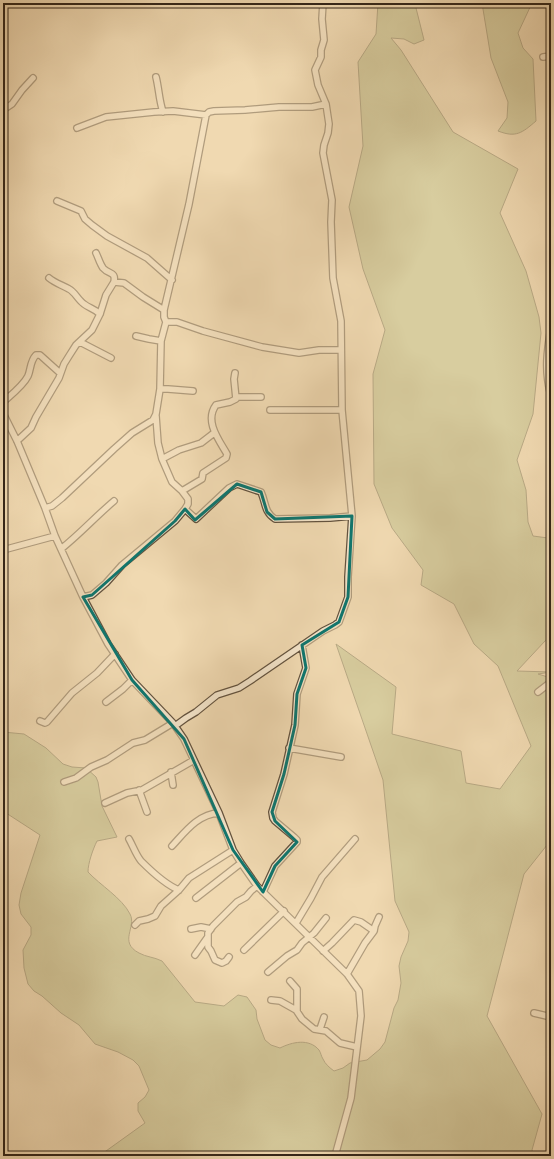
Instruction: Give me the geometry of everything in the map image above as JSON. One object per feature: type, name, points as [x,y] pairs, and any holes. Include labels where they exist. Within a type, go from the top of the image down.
[{"type":"street","points":[[64,782],[76,778],[134,743],[145,740],[174,725],[196,712],[217,695],[244,684],[322,631],[335,625],[339,622],[342,616],[348,597],[352,516],[342,410],[341,321],[333,270],[331,222],[332,200],[323,153],[329,124],[326,104],[318,85],[315,70],[321,57],[321,50],[324,40],[322,19],[323,3]]},
{"type":"street","points":[[543,57],[551,56]]},
{"type":"street","points":[[156,77],[159,90],[159,99],[163,112]]},
{"type":"street","points":[[3,110],[12,104],[33,78]]},
{"type":"street","points":[[77,128],[106,117],[154,112],[173,111],[206,115],[209,112],[214,111],[278,107],[312,107],[326,104]]},
{"type":"street","points":[[83,597],[92,595],[106,583],[122,565],[175,521],[188,504],[188,500],[182,491],[172,482],[162,459],[158,443],[156,414],[160,389],[162,341],[166,322],[164,318],[164,310],[189,204],[206,115]]},
{"type":"street","points":[[57,201],[81,211],[85,219],[92,226],[147,258],[172,280]]},
{"type":"street","points":[[17,442],[31,428],[59,378],[69,356],[92,330],[100,314],[106,295],[114,282],[114,275],[104,268],[96,253]]},
{"type":"street","points":[[49,278],[53,282],[70,290],[85,305],[94,309],[100,314]]},
{"type":"street","points":[[114,282],[124,283],[164,310]]},
{"type":"street","points":[[166,322],[177,322],[203,331],[262,347],[299,353],[319,350],[341,350]]},
{"type":"street","points":[[551,327],[547,348],[546,368],[551,396]]},
{"type":"street","points":[[136,336],[162,341]]},
{"type":"street","points":[[80,342],[111,358]]},
{"type":"street","points":[[3,402],[28,377],[33,358],[36,355],[40,355],[60,373]]},
{"type":"street","points":[[235,373],[234,379],[236,397]]},
{"type":"street","points":[[160,389],[193,391]]},
{"type":"street","points":[[182,491],[198,483],[202,479],[203,473],[226,458],[227,454],[214,433],[213,410],[216,405],[230,402],[236,399],[236,397],[261,397]]},
{"type":"street","points":[[270,410],[342,410]]},
{"type":"street","points":[[3,412],[45,508],[55,536],[83,597],[115,654],[132,680],[174,725],[184,739],[219,813],[233,850],[257,886],[347,974],[359,992],[361,1016],[351,1098],[335,1156]]},
{"type":"street","points":[[45,508],[52,506],[62,498],[132,433],[153,420],[156,414]]},
{"type":"street","points":[[162,459],[179,450],[201,443],[214,433]]},
{"type":"street","points":[[185,509],[196,519],[229,488],[237,484],[261,492],[269,516],[275,519],[352,516]]},
{"type":"street","points":[[61,549],[75,538],[94,518],[114,501]]},
{"type":"street","points":[[3,550],[55,536]]},
{"type":"street","points":[[263,892],[274,866],[297,842],[294,837],[275,821],[272,812],[284,774],[295,725],[297,694],[306,668],[302,645]]},
{"type":"street","points":[[40,721],[45,723],[47,722],[72,693],[97,673],[115,654]]},
{"type":"street","points":[[106,702],[132,680]]},
{"type":"street","points":[[538,692],[551,682]]},
{"type":"street","points":[[289,748],[341,757]]},
{"type":"street","points":[[106,803],[127,793],[142,790],[194,760]]},
{"type":"street","points":[[171,772],[173,785]]},
{"type":"street","points":[[139,790],[147,812]]},
{"type":"street","points":[[172,846],[198,820],[214,813],[219,813]]},
{"type":"street","points":[[130,839],[141,861],[159,878],[171,887],[179,890]]},
{"type":"street","points":[[296,923],[322,876],[355,839]]},
{"type":"street","points":[[135,925],[138,921],[155,916],[161,906],[179,890],[189,878],[233,850]]},
{"type":"street","points":[[196,898],[241,863]]},
{"type":"street","points":[[195,955],[207,938],[208,933],[224,914],[257,886]]},
{"type":"street","points":[[244,950],[284,911]]},
{"type":"street","points":[[268,972],[287,956],[297,950],[326,918]]},
{"type":"street","points":[[347,974],[365,943],[374,931],[379,918]]},
{"type":"street","points":[[322,951],[332,943],[354,920],[361,922],[374,931]]},
{"type":"street","points":[[191,929],[211,929]]},
{"type":"street","points":[[207,938],[208,947],[215,960],[222,963],[229,957]]},
{"type":"street","points":[[290,981],[296,989],[297,1011],[302,1020],[314,1029],[326,1031],[340,1043],[357,1047]]},
{"type":"street","points":[[270,1000],[280,1001],[297,1011]]},
{"type":"street","points":[[534,1013],[551,1017]]},
{"type":"street","points":[[320,1029],[324,1017]]},
{"type":"highlighted area","points":[[237,484],[261,492],[267,512],[275,519],[352,516],[348,597],[339,622],[302,645],[306,668],[297,694],[295,725],[284,774],[272,812],[275,821],[297,842],[275,866],[263,892],[233,850],[184,739],[132,680],[83,597],[92,595],[175,521],[185,509],[195,520]]},
{"type":"green space","points":[[378,3],[421,3],[416,8],[424,40],[414,44],[404,39],[391,38],[401,50],[453,132],[518,169],[500,213],[526,271],[539,317],[541,333],[533,414],[517,460],[526,490],[528,522],[533,536],[551,537],[551,637],[545,641],[517,671],[551,672],[538,674],[551,678],[551,840],[524,874],[487,1016],[542,1114],[532,1150],[534,1156],[99,1156],[145,1123],[138,1111],[138,1103],[145,1097],[149,1090],[139,1066],[133,1060],[118,1052],[95,1044],[79,1025],[61,1013],[34,991],[28,984],[24,968],[23,950],[31,935],[31,927],[21,914],[19,905],[21,893],[40,835],[3,811],[3,732],[24,734],[46,748],[63,764],[72,767],[86,768],[96,777],[102,806],[117,837],[97,841],[91,856],[88,872],[122,903],[130,914],[132,919],[129,939],[133,949],[139,953],[162,961],[195,1002],[224,1006],[238,995],[247,997],[256,1010],[257,1019],[265,1040],[271,1045],[280,1048],[300,1042],[315,1046],[319,1050],[325,1063],[334,1071],[343,1068],[350,1063],[367,1060],[380,1049],[385,1042],[394,1008],[398,1000],[401,983],[399,966],[408,941],[409,932],[395,901],[383,780],[336,644],[396,687],[392,734],[461,751],[466,783],[500,789],[531,746],[498,666],[474,644],[454,604],[421,585],[423,570],[392,528],[374,484],[373,374],[385,330],[363,269],[349,207],[363,146],[358,62],[376,34]]},
{"type":"green space","points":[[482,3],[532,3],[518,33],[523,48],[533,59],[536,121],[527,129],[518,133],[510,134],[498,131],[507,118],[508,102],[491,58]]}]
